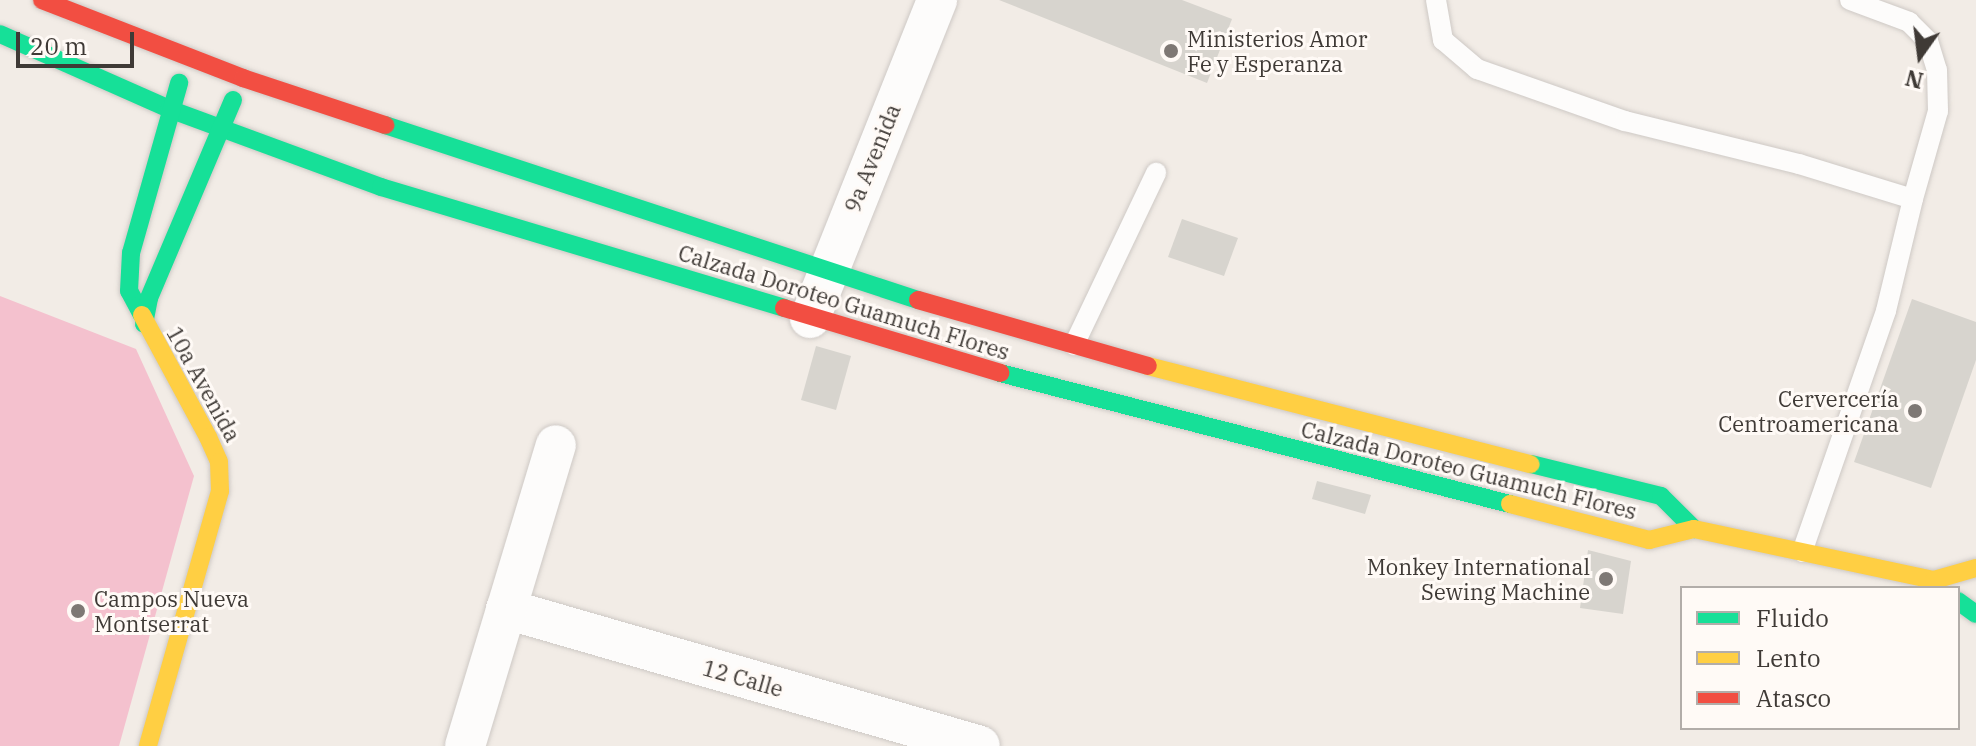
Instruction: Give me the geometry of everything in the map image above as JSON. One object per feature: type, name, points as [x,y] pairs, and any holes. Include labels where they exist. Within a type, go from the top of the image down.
[{"type":"main road","name":"Calzada Doroteo Guamuch Flores","points":[[42,0],[243,78],[932,305],[1074,345],[1661,496],[1694,529]]},
{"type":"main road","name":"Calzada Doroteo Guamuch Flores","points":[[0,34],[169,109],[381,187],[1028,381],[1649,540],[1694,529],[1938,584],[1976,568]]},
{"type":"main road","name":"10a Avenida","points":[[148,746],[220,491],[219,462],[208,437],[144,324],[129,291],[131,253],[169,109],[188,58]]},
{"type":"main road","name":"10a Avenida","points":[[144,324],[154,287],[243,78]]},
{"type":"street","name":"9a Avenida","points":[[810,318],[827,268],[937,0]]},
{"type":"street","points":[[465,746],[556,445]]},
{"type":"street","name":"12 Calle","points":[[506,609],[980,746]]},
{"type":"lane","points":[[1436,0],[1443,40],[1477,69],[1625,121],[1799,164],[1913,199]]},
{"type":"lane","points":[[1802,552],[1886,311],[1938,111],[1937,70],[1928,41],[1909,22],[1850,0]]},
{"type":"lane","points":[[1074,345],[1156,173]]},
{"type":"shaded area","name":"Campos Nueva Montserrat","points":[[0,296],[136,349],[194,476],[119,746],[0,746]]},
{"type":"building","name":"Ministerios Amor Fe y Esperanza","points":[[999,0],[1182,0],[1232,19],[1207,83]]},
{"type":"building","points":[[1182,219],[1238,238],[1224,276],[1168,257]]},
{"type":"building","name":"Cervercería Centroamericana","points":[[1912,299],[1976,322],[1976,360],[1931,488],[1854,462]]},
{"type":"building","points":[[816,346],[851,356],[836,410],[801,400]]},
{"type":"building","points":[[1317,481],[1371,495],[1365,514],[1312,499]]},
{"type":"building","name":"Monkey International Sewing Machine","points":[[1588,550],[1631,561],[1623,614],[1580,608]]},
{"type":"traffic: fast","points":[[0,34],[169,109],[381,187],[784,308]]},
{"type":"traffic: fast","points":[[142,315],[129,291],[131,253],[179,83]]},
{"type":"traffic: fast","points":[[144,324],[149,298],[233,100]]},
{"type":"traffic: fast","points":[[385,125],[918,300]]},
{"type":"traffic: fast","points":[[1000,373],[1510,504]]},
{"type":"traffic: fast","points":[[1531,464],[1661,496],[1694,529]]},
{"type":"traffic: fast","points":[[1960,602],[1976,614]]},
{"type":"traffic: slow","points":[[142,315],[208,437],[219,462],[220,491],[148,746]]},
{"type":"traffic: slow","points":[[1148,366],[1531,464]]},
{"type":"traffic: slow","points":[[1510,504],[1649,540],[1694,529],[1934,580],[1976,568]]},
{"type":"traffic: jam","points":[[42,0],[243,78],[385,125]]},
{"type":"traffic: jam","points":[[918,300],[1148,366]]},
{"type":"traffic: jam","points":[[784,308],[1000,373]]},
{"type":"place","name":"Ministerios Amor Fe y Esperanza","points":[[1171,51]]},
{"type":"place","name":"Cervercería Centroamericana","points":[[1915,411]]},
{"type":"place","name":"Monkey International Sewing Machine","points":[[1606,579]]},
{"type":"place","name":"Campos Nueva Montserrat","points":[[78,611]]}]
